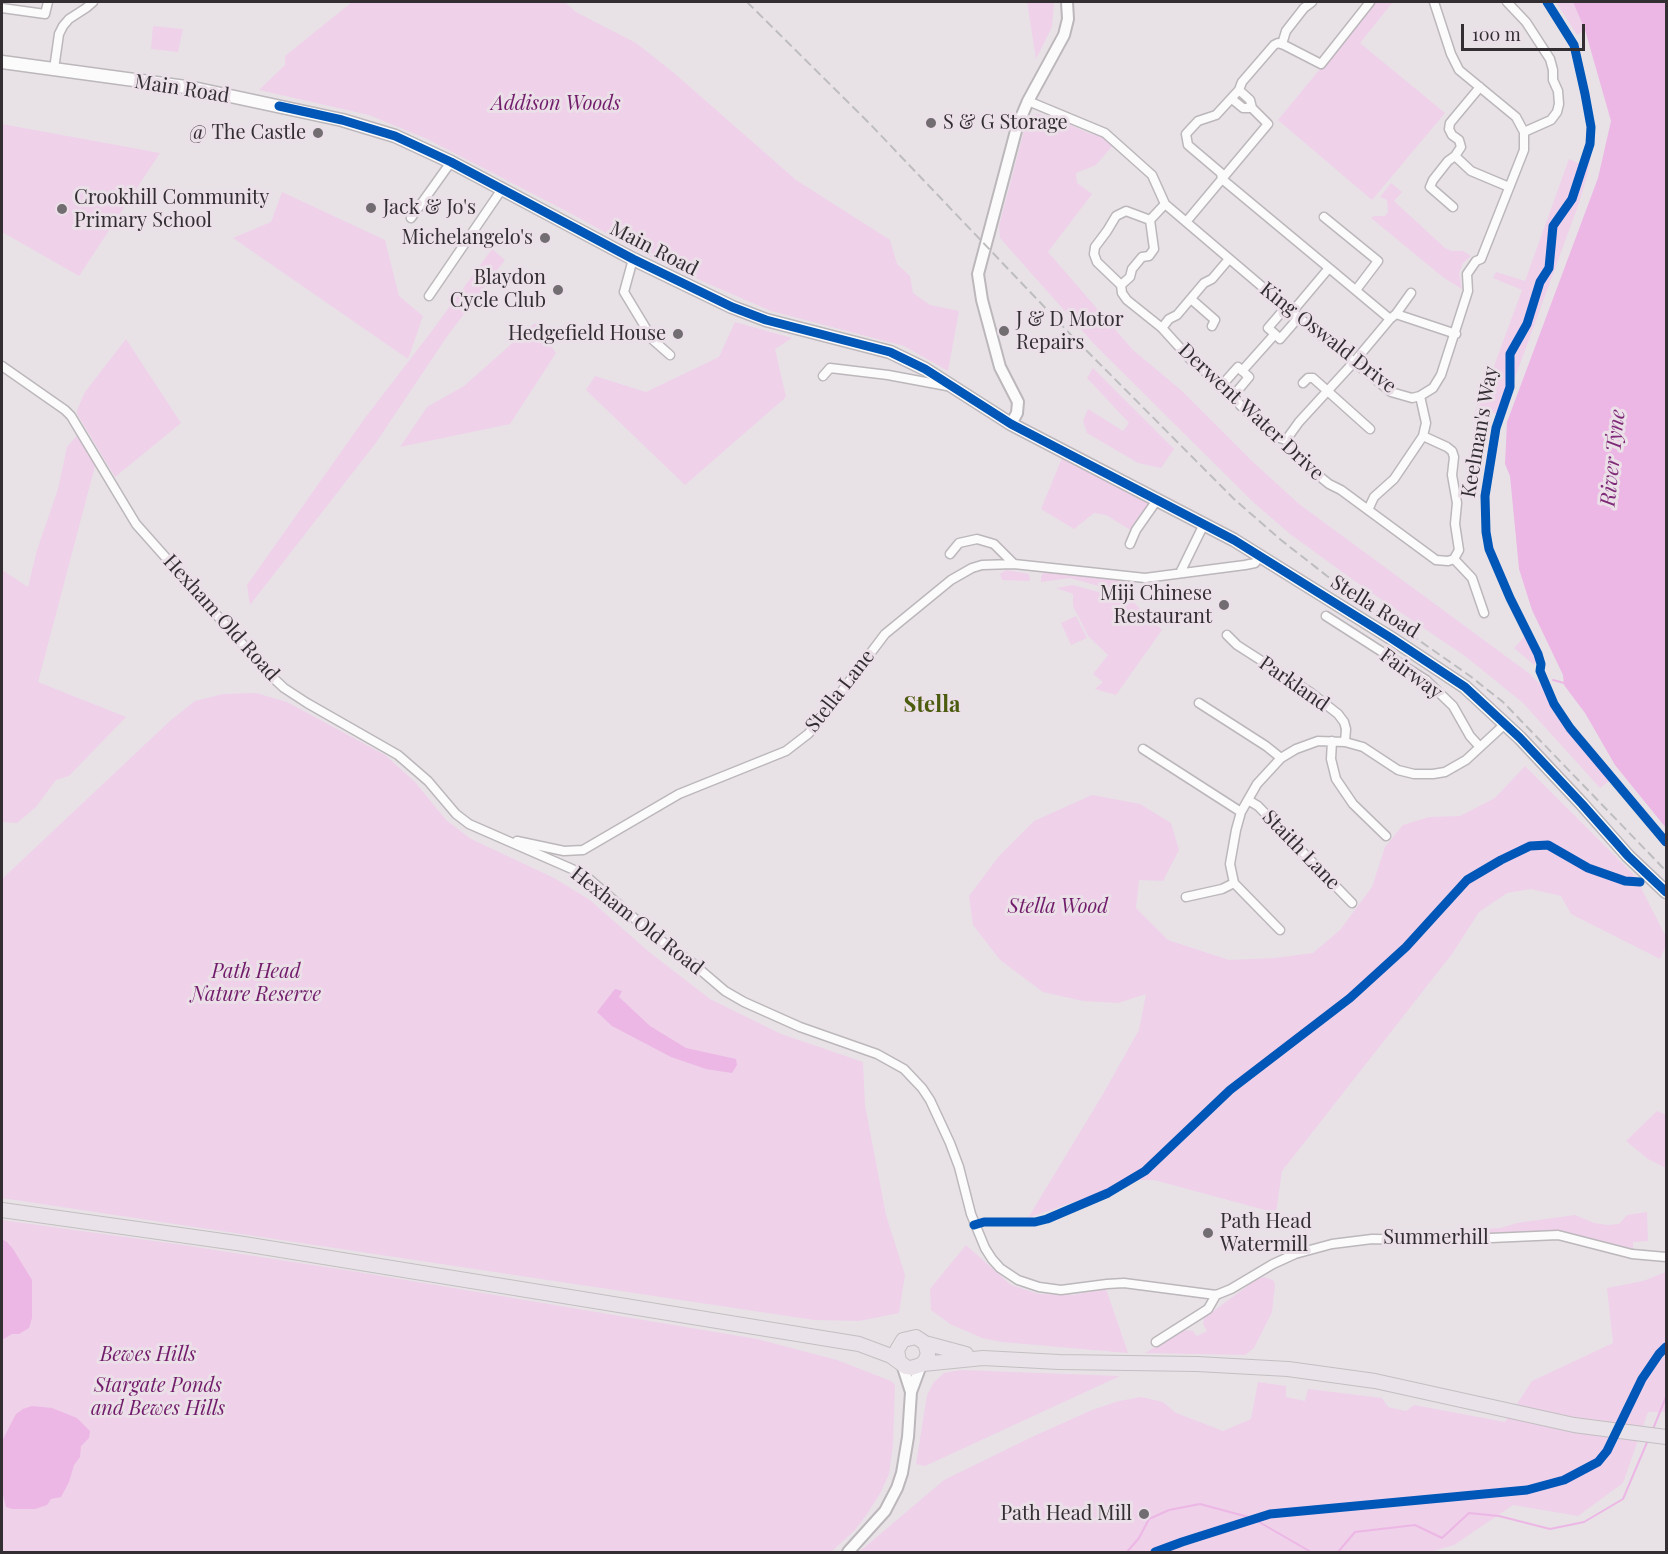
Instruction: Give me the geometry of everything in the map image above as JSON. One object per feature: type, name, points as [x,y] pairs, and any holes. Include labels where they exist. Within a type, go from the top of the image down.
[{"type":"main road","name":"Main Road","points":[[2,62],[193,88],[342,120],[395,136],[451,162],[691,289],[766,320],[890,352],[925,369],[1011,424]]},
{"type":"main road","name":"Stella Road","points":[[1011,424],[1204,524],[1260,556],[1465,687],[1505,724],[1628,856],[1666,892]]},
{"type":"main road","points":[[2,1210],[244,1244],[859,1344],[901,1341],[916,1337],[925,1343],[983,1358]]},
{"type":"main road","points":[[900,1362],[897,1350],[901,1341]]},
{"type":"main road","points":[[922,1364],[928,1354],[925,1343]]},
{"type":"main road","points":[[859,1344],[911,1368],[935,1361],[983,1358],[1250,1366],[1298,1370],[1375,1381],[1574,1425],[1666,1437]]},
{"type":"street","points":[[2,8],[45,14],[48,2]]},
{"type":"street","points":[[54,69],[59,34],[63,26],[93,2]]},
{"type":"street","points":[[1011,424],[1017,413],[1018,402],[1000,367],[978,284],[980,264],[1017,128],[1028,101],[1064,34],[1068,19],[1067,2]]},
{"type":"street","points":[[1282,44],[1286,32],[1304,8],[1312,2]]},
{"type":"street","points":[[1370,2],[1321,64],[1282,44],[1274,45],[1242,82],[1232,99],[1216,115],[1198,120],[1186,134],[1188,145],[1221,173],[1222,179],[1356,290],[1393,316],[1456,334]]},
{"type":"street","points":[[1434,2],[1459,70],[1516,117],[1524,132],[1551,120],[1559,104],[1558,91],[1553,80],[1550,59],[1526,22],[1507,2]]},
{"type":"street","points":[[1453,207],[1430,188],[1438,173],[1461,147],[1459,140],[1452,135],[1449,129],[1450,123],[1480,87]]},
{"type":"street","points":[[1186,222],[1268,124],[1252,108],[1250,100],[1239,90]]},
{"type":"street","points":[[1232,99],[1243,108],[1252,108]]},
{"type":"street","name":"King Oswald Drive","points":[[1028,101],[1105,133],[1152,176],[1165,204],[1391,392],[1412,398],[1433,388],[1442,375],[1468,291],[1467,274],[1476,261],[1481,259],[1524,150],[1524,132]]},
{"type":"street","points":[[1455,156],[1471,171],[1509,187]]},
{"type":"street","points":[[411,218],[451,162]]},
{"type":"street","points":[[429,296],[502,189]]},
{"type":"street","points":[[1122,285],[1130,277],[1132,268],[1142,258],[1149,256],[1154,249],[1150,220],[1165,204]]},
{"type":"street","name":"Derwent Water Drive","points":[[1150,220],[1126,211],[1116,216],[1095,247],[1097,262],[1122,285],[1122,293],[1127,300],[1162,328],[1191,360],[1234,395],[1240,405],[1277,437],[1287,440],[1297,458],[1329,484],[1341,490],[1436,560],[1454,559]]},
{"type":"street","points":[[1324,217],[1378,261],[1356,290]]},
{"type":"street","points":[[1162,328],[1229,259]]},
{"type":"street","points":[[633,260],[624,292],[653,340],[669,355]]},
{"type":"street","points":[[1293,312],[1268,328],[1281,339],[1293,312],[1329,267]]},
{"type":"street","points":[[1287,440],[1299,422],[1354,362],[1411,293]]},
{"type":"street","points":[[1191,299],[1215,320],[1212,326]]},
{"type":"street","points":[[1242,371],[1275,334]]},
{"type":"street","name":"Hexham Old Road","points":[[2,366],[71,416],[136,524],[269,674],[307,704],[398,755],[428,781],[456,814],[477,829],[588,878],[656,937],[691,962],[725,991],[800,1027],[877,1054],[911,1076],[930,1100],[950,1143],[959,1167],[971,1214],[985,1248],[992,1259],[1010,1275],[1018,1280],[1048,1289],[1072,1290],[1107,1284],[1133,1284],[1216,1295]]},
{"type":"street","points":[[1222,385],[1238,367],[1250,377],[1234,395]]},
{"type":"street","points":[[823,376],[831,368],[888,375],[953,388]]},
{"type":"street","points":[[1303,382],[1308,378],[1313,378],[1370,429]]},
{"type":"street","points":[[1368,510],[1374,497],[1394,479],[1423,436],[1426,423],[1420,396]]},
{"type":"street","points":[[1423,436],[1452,451],[1454,457],[1452,475],[1457,503],[1455,524],[1459,550],[1454,559],[1472,578],[1484,613]]},
{"type":"street","points":[[1130,544],[1136,530],[1157,500]]},
{"type":"street","points":[[1180,573],[1204,524]]},
{"type":"street","points":[[950,554],[959,543],[977,539],[994,544],[1014,564]]},
{"type":"street","name":"Stella Lane","points":[[572,851],[586,849],[680,794],[786,751],[808,734],[879,641],[894,626],[963,572],[982,565],[1014,564],[1145,578],[1251,564],[1260,556]]},
{"type":"street","name":"Fairway","points":[[1326,616],[1426,680],[1453,706],[1470,736],[1480,747]]},
{"type":"street","name":"Parkland","points":[[1227,635],[1237,645],[1331,708],[1344,722],[1345,742]]},
{"type":"street","points":[[1199,703],[1281,758]]},
{"type":"street","points":[[1280,930],[1234,883],[1230,864],[1241,812],[1264,775],[1281,758],[1308,744],[1345,742],[1363,747],[1398,770],[1424,775],[1445,772],[1466,760],[1505,724]]},
{"type":"street","points":[[1332,741],[1331,759],[1336,779],[1353,804],[1386,836]]},
{"type":"street","points":[[1143,749],[1241,812]]},
{"type":"street","name":"Staith Lane","points":[[1248,800],[1258,806],[1352,903]]},
{"type":"street","points":[[500,838],[572,851],[572,869]]},
{"type":"street","points":[[1186,897],[1222,889],[1234,883]]},
{"type":"street","name":"Summerhill","points":[[1216,1295],[1282,1260],[1312,1249],[1352,1240],[1446,1240],[1548,1235],[1642,1256],[1666,1257]]},
{"type":"street","points":[[1156,1342],[1194,1322],[1208,1309],[1216,1295]]},
{"type":"street","points":[[900,1362],[911,1392]]},
{"type":"street","points":[[848,1552],[885,1511],[897,1488],[908,1437],[911,1392],[922,1364]]},
{"type":"green space","name":"Addison Woods","points":[[352,2],[565,2],[576,12],[636,43],[674,73],[796,180],[890,240],[897,264],[910,276],[913,293],[930,305],[959,311],[948,371],[904,346],[771,311],[711,285],[646,255],[427,139],[369,115],[259,90],[285,65],[285,56]]},
{"type":"green space","points":[[1027,2],[1054,2],[1052,27],[1036,59]]},
{"type":"green space","points":[[1375,2],[1393,2],[1360,43],[1445,113],[1372,200],[1278,120]]},
{"type":"green space","points":[[1556,2],[1573,2],[1585,30],[1577,35]]},
{"type":"green space","points":[[153,26],[183,29],[178,52],[151,49]]},
{"type":"green space","points":[[1039,114],[1103,137],[1114,144],[1096,165],[1076,173],[1077,183],[1092,194],[1048,252],[1133,350],[1182,391],[1299,504],[1530,674],[1542,686],[1554,712],[1609,781],[1600,788],[1523,703],[1465,656],[1290,534],[1253,502],[1094,344],[1000,238],[999,226],[1028,118]]},
{"type":"green space","name":"Crookhill Community Primary School","points":[[2,124],[160,153],[79,276],[2,232]]},
{"type":"green space","points":[[1593,144],[1588,173],[1579,203],[1513,383],[1497,414],[1493,413],[1488,417],[1475,411],[1486,388],[1522,290],[1493,278],[1496,272],[1525,281],[1569,159],[1580,164]]},
{"type":"green space","points":[[1391,183],[1402,192],[1394,201],[1445,248],[1452,251],[1463,251],[1471,256],[1463,263],[1459,273],[1462,289],[1444,278],[1371,218],[1385,216],[1388,212],[1387,200],[1380,197]]},
{"type":"green space","points":[[282,192],[385,240],[399,296],[423,316],[408,359],[233,238],[271,222]]},
{"type":"green space","points":[[492,249],[505,260],[448,335],[375,444],[250,605],[247,585],[365,418]]},
{"type":"green space","points":[[735,322],[792,338],[775,349],[786,397],[685,485],[586,390],[595,376],[646,392],[719,357]]},
{"type":"green space","points":[[535,323],[556,353],[510,424],[400,447],[427,407],[464,386]]},
{"type":"green space","points":[[126,339],[181,423],[115,477],[77,414],[77,410],[85,392]]},
{"type":"green space","points":[[1093,368],[1174,449],[1161,468],[1138,463],[1087,433],[1083,421],[1088,409],[1123,431],[1129,423],[1087,378]]},
{"type":"green space","points":[[80,432],[95,466],[38,682],[126,717],[69,776],[56,780],[36,807],[17,823],[2,822],[2,570],[28,587],[37,550],[58,489],[67,447]]},
{"type":"green space","points":[[1062,458],[1152,502],[1132,531],[1106,515],[1094,513],[1074,529],[1041,509]]},
{"type":"green space","points":[[1006,570],[1029,574],[1030,581],[1002,580],[1000,574]]},
{"type":"green space","points":[[1046,570],[1135,579],[1109,589],[1070,578],[1041,582],[1041,576]]},
{"type":"green space","points":[[1073,585],[1113,596],[1126,595],[1162,630],[1116,695],[1095,689],[1103,682],[1093,674],[1108,655],[1088,636],[1073,606],[1073,594],[1056,588]]},
{"type":"green space","points":[[1076,616],[1087,638],[1071,645],[1061,623]]},
{"type":"green space","points":[[1526,635],[1537,660],[1534,665],[1514,648]]},
{"type":"green space","name":"Path Head Nature Reserve","points":[[256,693],[287,702],[385,755],[415,782],[446,820],[471,839],[554,878],[590,900],[648,951],[710,999],[781,1034],[863,1062],[865,1105],[886,1215],[905,1275],[899,1313],[859,1321],[814,1320],[2,1198],[2,879],[171,720],[195,701],[223,694]]},
{"type":"green space","name":"Stella Wood","points":[[1525,766],[1635,876],[1666,937],[1666,945],[1660,959],[1571,914],[1561,896],[1531,889],[1507,893],[1479,912],[1452,954],[1282,1171],[1276,1213],[1154,1180],[1137,1180],[1028,1218],[1139,1030],[1146,994],[1118,1003],[1083,1001],[1043,992],[1000,960],[973,925],[969,896],[999,856],[1034,821],[1092,795],[1140,804],[1171,823],[1179,850],[1163,881],[1139,880],[1136,908],[1168,940],[1229,960],[1275,958],[1313,953],[1340,930],[1372,887],[1385,847],[1403,825],[1429,817],[1460,816],[1495,798]]},
{"type":"green space","points":[[1657,1111],[1666,1115],[1666,1168],[1648,1159],[1626,1141]]},
{"type":"green space","points":[[1647,1212],[1648,1241],[1633,1242],[1633,1250],[1557,1231],[1457,1236],[1465,1230],[1501,1228],[1517,1223],[1575,1215],[1594,1223],[1619,1224],[1627,1215]]},
{"type":"green space","name":"Stargate Ponds and Bewes Hills","points":[[2,1220],[358,1272],[757,1339],[837,1360],[891,1381],[895,1385],[893,1444],[889,1474],[867,1514],[855,1530],[831,1552],[2,1552]]},
{"type":"green space","points":[[966,1245],[1011,1285],[1039,1294],[1073,1295],[1106,1289],[1128,1353],[1002,1342],[982,1338],[950,1324],[931,1310],[930,1289]]},
{"type":"green space","points":[[1666,1272],[1666,1412],[1648,1412],[1623,1483],[1578,1516],[1513,1505],[1454,1545],[1430,1552],[859,1552],[944,1480],[1034,1436],[1092,1410],[1119,1401],[1141,1397],[1163,1402],[1176,1413],[1223,1431],[1251,1419],[1258,1382],[1286,1386],[1286,1397],[1305,1401],[1308,1389],[1382,1398],[1388,1407],[1406,1411],[1414,1405],[1505,1422],[1532,1381],[1613,1343],[1607,1288],[1643,1281]]},
{"type":"green space","points":[[1264,1277],[1273,1280],[1275,1285],[1272,1312],[1254,1348],[1245,1355],[1145,1353],[1185,1330],[1193,1331],[1197,1336],[1207,1331],[1203,1324],[1204,1318],[1257,1279]]},
{"type":"green space","points":[[960,1370],[1120,1376],[925,1466],[916,1464],[927,1395],[934,1382],[944,1373]]},
{"type":"water","name":"River Tyne","points":[[1573,2],[1666,2],[1666,828],[1615,765],[1585,713],[1564,685],[1563,675],[1532,610],[1519,569],[1510,476],[1505,464],[1507,422],[1598,178],[1611,121],[1585,30]]},
{"type":"water","points":[[615,989],[622,991],[619,997],[650,1026],[686,1048],[736,1059],[737,1065],[732,1073],[706,1069],[671,1057],[612,1026],[597,1012]]},
{"type":"water","points":[[2,1239],[13,1249],[32,1280],[32,1318],[29,1328],[2,1340]]},
{"type":"water","points":[[32,1406],[52,1408],[77,1418],[90,1431],[89,1438],[81,1446],[80,1457],[74,1465],[61,1497],[51,1499],[47,1505],[35,1509],[12,1509],[6,1507],[2,1491],[2,1441],[16,1414]]},
{"type":"waterway","points":[[1553,680],[1564,683]]},
{"type":"waterway","points":[[1653,1429],[1666,1397]]},
{"type":"waterway","points":[[1338,1552],[1355,1532],[1415,1525],[1442,1538],[1469,1513],[1499,1516],[1550,1529],[1584,1522],[1623,1499],[1648,1440]]},
{"type":"waterway","points":[[1127,1552],[1139,1538],[1149,1519],[1169,1510],[1200,1504],[1252,1518],[1311,1552]]},
{"type":"railway","points":[[747,2],[870,124],[1073,337],[1234,499],[1327,576],[1470,676],[1503,702],[1666,871]]},
{"type":"cycle path","name":"Keelman's Way","points":[[1547,2],[1574,45],[1591,127],[1590,144],[1572,199],[1553,226],[1549,268],[1540,282],[1527,324],[1510,354],[1510,387],[1496,428],[1485,496],[1486,532],[1489,549],[1538,654],[1541,664],[1540,671],[1554,704],[1570,728],[1666,842]]},
{"type":"cycle path","points":[[279,106],[342,120],[395,136],[451,162],[633,259],[732,307],[766,320],[890,352],[925,369],[1011,424],[1234,540],[1465,687],[1520,738],[1628,856],[1666,892]]},
{"type":"cycle path","points":[[974,1225],[984,1222],[1035,1222],[1047,1219],[1108,1193],[1145,1171],[1230,1090],[1350,998],[1406,947],[1467,880],[1501,860],[1530,846],[1548,845],[1588,868],[1625,881],[1640,882]]},
{"type":"cycle path","points":[[1155,1552],[1270,1514],[1527,1490],[1564,1480],[1598,1462],[1607,1451],[1642,1379],[1666,1347]]},
{"type":"place","name":"S & G Storage","points":[[931,123]]},
{"type":"place","name":"@ The Castle","points":[[318,133]]},
{"type":"place","name":"Jack & Jo's","points":[[371,208]]},
{"type":"place","name":"Crookhill Community Primary School","points":[[62,209]]},
{"type":"place","name":"Michelangelo's","points":[[545,238]]},
{"type":"place","name":"Blaydon Cycle Club","points":[[558,290]]},
{"type":"place","name":"J & D Motor Repairs","points":[[1004,331]]},
{"type":"place","name":"Hedgefield House","points":[[678,334]]},
{"type":"place","name":"Miji Chinese Restaurant","points":[[1224,605]]},
{"type":"place","name":"Path Head Watermill","points":[[1208,1233]]},
{"type":"place","name":"Path Head Mill","points":[[1144,1514]]},
{"type":"district","name":"Stella","points":[[932,705]]},
{"type":"park label","name":"Bewes Hills","points":[[148,1355]]}]
